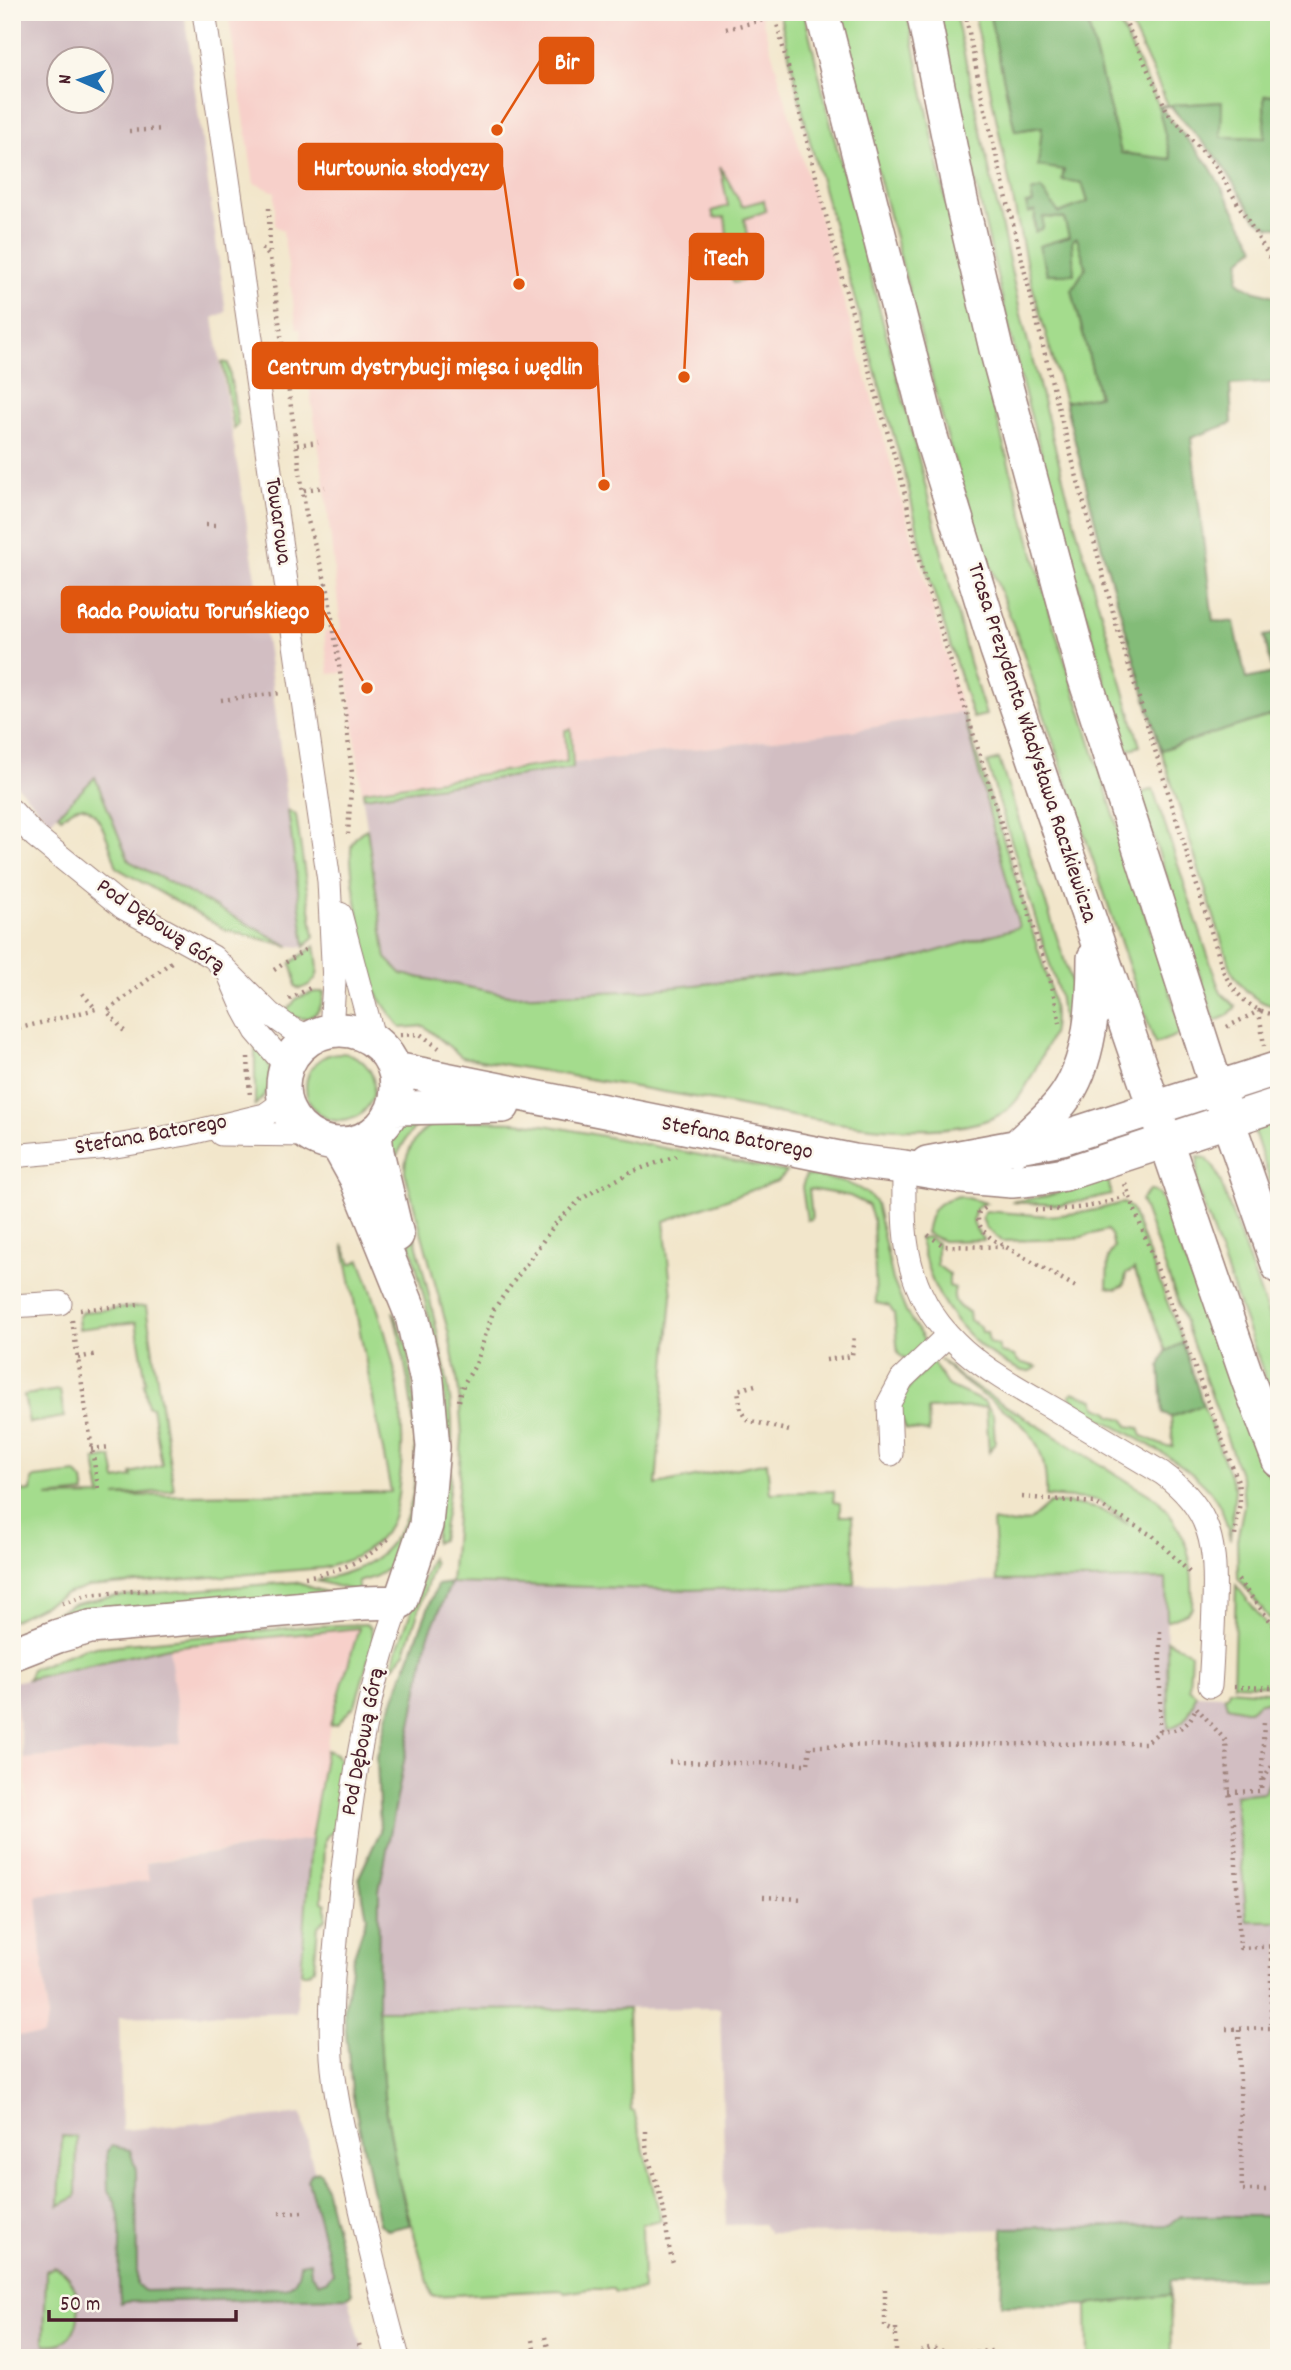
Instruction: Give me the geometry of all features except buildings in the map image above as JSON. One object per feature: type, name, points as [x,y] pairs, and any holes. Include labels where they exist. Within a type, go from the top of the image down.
[{"type":"street","name":"Towarowa","points":[[204,12],[329,881],[334,982],[321,1034]]},
{"type":"street","name":"Trasa Prezydenta Władysława Raczkiewicza","points":[[822,12],[932,437],[997,650],[1248,1380],[1279,1461]]},
{"type":"street","points":[[923,12],[961,200],[996,349],[1081,663],[1201,1041],[1279,1266]]},
{"type":"street","name":"Pod Dębową Górą","points":[[12,811],[36,836],[124,908],[213,957],[270,1014],[290,1028],[321,1034]]},
{"type":"street","points":[[329,881],[374,1041]]},
{"type":"street","points":[[1015,1148],[1063,1100],[1080,1066],[1092,1018],[1095,935]]},
{"type":"street","points":[[227,970],[257,1031],[287,1067]]},
{"type":"street","points":[[323,1139],[291,1115],[283,1089],[287,1067],[297,1051],[321,1034],[352,1031],[374,1041],[395,1069],[397,1090],[384,1120],[377,1152],[405,1266],[412,1316]]},
{"type":"street","name":"Stefana Batorego","points":[[395,1069],[853,1161],[962,1177],[1012,1181],[1065,1174],[1279,1104]]},
{"type":"street","name":"Stefana Batorego","points":[[904,1167],[1062,1138],[1274,1070]]},
{"type":"street","name":"Stefana Batorego","points":[[12,1156],[110,1147],[186,1134],[265,1115],[285,1101]]},
{"type":"street","name":"Stefana Batorego","points":[[384,1120],[570,1106]]},
{"type":"street","points":[[186,1134],[359,1141],[384,1120]]},
{"type":"street","name":"Pod Dębową Górą","points":[[323,1139],[356,1178],[412,1316],[427,1381],[433,1447],[426,1525],[420,1549],[386,1639],[364,1726],[348,1820],[332,1985],[332,2059],[346,2146],[398,2358]]},
{"type":"street","points":[[904,1167],[904,1226],[908,1254],[921,1294],[948,1335],[982,1366],[1162,1473],[1194,1502],[1209,1531],[1215,1555],[1211,1690]]},
{"type":"street","points":[[12,1306],[60,1303]]},
{"type":"street","points":[[891,1454],[889,1403],[912,1368],[948,1335]]},
{"type":"street","points":[[12,1654],[58,1636],[90,1628],[400,1602]]},
{"type":"path","points":[[965,12],[981,93],[1053,386],[1117,627],[1224,972],[1237,992],[1259,1011],[1279,1015]]},
{"type":"path","points":[[1121,12],[1168,113],[1215,165],[1279,273]]},
{"type":"path","points":[[726,29],[775,15],[842,278],[903,485],[919,560],[1052,986],[1062,1031]]},
{"type":"path","points":[[129,131],[164,129]]},
{"type":"path","points":[[269,208],[270,257],[306,513],[328,591],[352,773],[347,845]]},
{"type":"path","points":[[260,245],[270,257]]},
{"type":"path","points":[[297,445],[318,442]]},
{"type":"path","points":[[304,489],[325,487]]},
{"type":"path","points":[[206,525],[217,525]]},
{"type":"path","points":[[197,589],[229,588]]},
{"type":"path","points":[[220,700],[302,691]]},
{"type":"path","points":[[124,1031],[107,1011],[162,968]]},
{"type":"path","points":[[12,1030],[96,1009],[82,993]]},
{"type":"path","points":[[1201,1041],[1259,1011]]},
{"type":"path","points":[[1259,1011],[1261,1030],[1274,1070]]},
{"type":"path","points":[[457,1412],[463,1385],[476,1364],[494,1309],[555,1224],[580,1200],[596,1190],[634,1171],[684,1153]]},
{"type":"path","points":[[1033,1210],[1084,1207],[1112,1201],[1130,1193],[1238,1481],[1240,1501],[1234,1545]]},
{"type":"path","points":[[989,1207],[979,1212],[978,1223],[992,1239],[1076,1287]]},
{"type":"path","points":[[922,1231],[944,1246],[1006,1247]]},
{"type":"path","points":[[98,1488],[72,1321],[74,1311],[140,1304]]},
{"type":"path","points":[[826,1360],[852,1356],[855,1335]]},
{"type":"path","points":[[78,1358],[97,1354]]},
{"type":"path","points":[[755,1385],[738,1390],[741,1411],[747,1420],[790,1431]]},
{"type":"path","points":[[92,1450],[111,1447]]},
{"type":"path","points":[[1022,1497],[1095,1503],[1153,1536],[1197,1579]]},
{"type":"path","points":[[298,1578],[353,1564],[377,1550],[395,1530]]},
{"type":"path","points":[[1233,1574],[1279,1632]]},
{"type":"path","points":[[669,1762],[808,1764],[810,1746],[1146,1744],[1160,1731],[1160,1630]]},
{"type":"path","points":[[1160,1731],[1171,1732],[1192,1720],[1196,1707],[1211,1690],[1279,1689]]},
{"type":"path","points":[[1196,1707],[1226,1741],[1234,1823],[1240,1948],[1279,1946]]},
{"type":"path","points":[[1229,1792],[1261,1791],[1264,1721]]},
{"type":"path","points":[[1263,1781],[1275,1765]]},
{"type":"path","points":[[1264,1766],[1275,1765]]},
{"type":"path","points":[[763,1897],[803,1899]]},
{"type":"path","points":[[1271,1946],[1279,1955]]},
{"type":"path","points":[[1226,2029],[1271,2029],[1271,1946]]},
{"type":"path","points":[[1239,2030],[1242,2190],[1279,2190]]},
{"type":"path","points":[[645,2131],[645,2146],[660,2193],[674,2266]]},
{"type":"path","points":[[279,2213],[305,2212]]},
{"type":"path","points":[[885,2289],[885,2326],[896,2330],[896,2358]]},
{"type":"path","points":[[545,2337],[551,2358]]},
{"type":"path","points":[[532,2340],[536,2358]]},
{"type":"path","points":[[359,2344],[363,2358]]},
{"type":"path","points":[[920,2352],[932,2347],[950,2353],[994,2351],[1000,2358]]},
{"type":"shaded area","points":[[12,12],[184,12],[226,312],[213,318],[268,652],[305,947],[289,946],[129,861],[95,777],[50,822],[12,780]]},
{"type":"shaded area","points":[[228,12],[760,12],[963,712],[850,731],[575,763],[362,793],[347,672],[329,674],[324,632],[341,630],[325,487],[300,329],[297,329],[283,231],[275,226],[275,192],[254,183]]},
{"type":"shaded area","points":[[963,712],[1019,926],[893,964],[647,990],[514,996],[402,974],[386,958],[362,793],[575,763],[850,731]]},
{"type":"shaded area","points":[[1166,1579],[1167,1693],[1279,1697],[1279,2216],[1181,2216],[1169,2225],[810,2234],[769,2233],[763,2224],[726,2225],[720,2008],[378,2010],[379,1891],[428,1637],[451,1583],[690,1590],[855,1584]]},
{"type":"shaded area","points":[[360,1628],[330,1725],[311,1839],[147,1862],[150,1881],[37,1896],[48,2018],[42,2036],[12,2035],[12,1683],[30,1834],[24,1759],[181,1743],[169,1647]]},
{"type":"shaded area","points":[[169,1647],[181,1743],[24,1759],[13,1682]]},
{"type":"shaded area","points":[[311,1839],[296,2012],[119,2017],[122,2130],[302,2114],[312,2162],[365,2358],[12,2358],[12,2035],[42,2036],[48,2018],[37,1896],[149,1881],[146,1863]]},
{"type":"green space","points":[[779,12],[804,12],[969,662],[986,715],[973,718],[927,571],[907,482],[810,142]]},
{"type":"green space","points":[[836,12],[907,12],[949,217],[1002,439],[1052,620],[1183,1033],[1155,1044],[1020,643],[975,525],[949,444]]},
{"type":"green space","points":[[939,12],[955,12],[1020,311],[1073,517],[1140,746],[1124,751],[1021,380]]},
{"type":"green space","points":[[974,12],[989,12],[1015,131],[1043,127],[1064,170],[1062,180],[1082,183],[1088,202],[1059,213],[1033,203],[1026,204],[1035,211],[1034,227],[1042,217],[1064,218],[1070,237],[1078,238],[1086,267],[1072,290],[1099,397],[1065,402],[1028,271]]},
{"type":"green space","points":[[989,12],[1085,12],[1121,153],[1171,159],[1158,106],[1222,102],[1221,137],[1265,138],[1264,96],[1279,95],[1279,227],[1270,227],[1256,219],[1219,160],[1170,106],[1160,107],[1209,165],[1255,247],[1240,261],[1238,281],[1248,288],[1279,299],[1279,382],[1230,385],[1232,423],[1191,438],[1213,621],[1234,622],[1246,679],[1273,673],[1264,636],[1279,633],[1279,713],[1161,750],[1104,556],[1065,402],[1099,396],[1072,290],[1086,267],[1077,238],[1072,240],[1074,274],[1047,274],[1039,246],[1069,237],[1064,218],[1043,217],[1043,228],[1035,232],[1035,211],[1028,213],[1026,204],[1033,203],[1031,192],[1041,189],[1059,213],[1088,202],[1082,183],[1062,180],[1064,170],[1038,166],[1042,127],[1015,131]]},
{"type":"green space","points":[[1085,12],[1114,12],[1159,106],[1171,160],[1121,153]]},
{"type":"green space","points":[[1125,12],[1279,12],[1279,95],[1264,96],[1265,138],[1220,137],[1221,102],[1159,106],[1168,105]]},
{"type":"green space","points":[[720,166],[742,206],[764,200],[766,211],[744,219],[753,265],[742,281],[733,283],[725,256],[714,239],[727,235],[725,217],[714,218],[712,211],[728,206]]},
{"type":"green space","points":[[222,362],[228,363],[238,424],[234,429]]},
{"type":"green space","points":[[963,712],[1049,984],[1054,1010],[1052,1035],[1037,1066],[1017,1100],[1001,1114],[971,1124],[934,1129],[850,1125],[462,1057],[424,1026],[401,1028],[376,992],[359,917],[351,854],[355,839],[367,829],[386,958],[402,974],[514,996],[647,990],[893,964],[1019,927]]},
{"type":"green space","points":[[1279,713],[1279,1007],[1250,994],[1231,970],[1161,750]]},
{"type":"green space","points":[[571,729],[573,768],[364,797],[363,791],[567,762],[565,730]]},
{"type":"green space","points":[[999,759],[1077,999],[1079,1019],[1068,1052],[1059,994],[987,763]]},
{"type":"green space","points":[[95,777],[129,861],[289,946],[226,930],[117,868],[103,829],[91,811],[83,807],[75,808],[61,817],[58,814]]},
{"type":"green space","points":[[1153,789],[1216,980],[1221,993],[1236,1007],[1227,1016],[1215,1021],[1139,794]]},
{"type":"green space","points":[[288,810],[296,815],[314,936],[305,947]]},
{"type":"green space","points":[[315,946],[318,973],[312,982],[299,989],[295,986],[291,963]]},
{"type":"green space","points":[[314,992],[324,992],[320,1007],[312,1016],[300,1018],[286,1012],[297,998]]},
{"type":"green space","points":[[258,1045],[268,1062],[272,1076],[268,1090],[255,1105],[255,1050]]},
{"type":"green space","points":[[340,1053],[353,1056],[364,1063],[371,1074],[374,1087],[371,1100],[364,1111],[353,1118],[340,1121],[327,1118],[316,1111],[309,1100],[306,1087],[309,1074],[316,1063],[327,1056]]},
{"type":"green space","points":[[422,1117],[395,1159],[388,1143],[391,1137],[401,1125]]},
{"type":"green space","points":[[1275,1119],[1279,1144],[1272,1186],[1253,1128]]},
{"type":"green space","points":[[438,1120],[516,1122],[551,1126],[787,1172],[778,1181],[664,1221],[672,1296],[656,1485],[767,1462],[770,1493],[834,1491],[834,1502],[840,1503],[840,1516],[852,1516],[855,1584],[690,1590],[451,1583],[462,1436],[458,1384],[448,1331],[405,1172],[407,1156],[414,1142],[425,1129]]},
{"type":"green space","points":[[1198,1157],[1206,1158],[1215,1169],[1279,1345],[1279,1416],[1196,1185]]},
{"type":"green space","points":[[806,1175],[853,1186],[862,1190],[876,1203],[893,1280],[906,1312],[924,1340],[924,1345],[912,1360],[898,1354],[894,1314],[889,1306],[876,1303],[873,1219],[868,1205],[850,1196],[809,1189],[812,1219],[807,1220],[802,1187]]},
{"type":"green space","points":[[1108,1177],[1111,1195],[1061,1205],[1011,1202],[1047,1196]]},
{"type":"green space","points":[[391,1183],[400,1184],[411,1220],[437,1331],[452,1415],[450,1484],[441,1540],[435,1543],[446,1412],[440,1362],[413,1253]]},
{"type":"green space","points":[[1150,1190],[1159,1194],[1279,1500],[1279,1631],[1238,1578],[1237,1540],[1244,1505],[1242,1480],[1141,1200]]},
{"type":"green space","points":[[959,1196],[986,1203],[978,1206],[973,1220],[975,1228],[984,1240],[943,1241],[926,1233],[929,1218],[935,1208],[944,1201]]},
{"type":"green space","points":[[1123,1203],[1131,1208],[1183,1343],[1166,1351],[1134,1269],[1126,1274],[1124,1285],[1116,1289],[1107,1287],[1108,1257],[1114,1247],[1107,1230],[1074,1239],[1002,1241],[986,1228],[982,1218],[985,1211],[1049,1216],[1086,1212]]},
{"type":"green space","points":[[927,1237],[937,1243],[937,1265],[949,1274],[949,1286],[955,1288],[956,1303],[969,1312],[970,1320],[981,1328],[982,1332],[987,1332],[989,1343],[998,1345],[1001,1353],[1014,1356],[1019,1362],[1037,1367],[1026,1371],[1007,1364],[964,1330],[947,1309],[932,1279],[919,1238]]},
{"type":"green space","points":[[343,1244],[351,1264],[360,1260],[380,1314],[399,1398],[402,1456],[398,1495],[389,1526],[376,1542],[360,1554],[323,1568],[88,1587],[66,1594],[12,1621],[12,1483],[19,1482],[21,1492],[31,1491],[32,1480],[35,1478],[76,1473],[83,1481],[85,1493],[47,1497],[101,1496],[95,1460],[112,1457],[116,1480],[132,1477],[131,1473],[162,1465],[152,1407],[148,1407],[136,1322],[79,1329],[78,1318],[82,1312],[146,1306],[174,1490],[116,1496],[391,1492]]},
{"type":"green space","points":[[393,1311],[407,1347],[420,1441],[410,1539],[402,1539],[392,1563],[382,1573],[358,1582],[358,1592],[317,1581],[356,1569],[383,1552],[398,1533],[411,1503],[416,1459],[412,1407]]},
{"type":"green space","points":[[1183,1343],[1203,1405],[1171,1417],[1163,1414],[1160,1366],[1166,1351]]},
{"type":"green space","points":[[940,1359],[961,1378],[1158,1500],[1177,1525],[1187,1550],[1192,1577],[1192,1608],[1187,1613],[1167,1621],[1166,1579],[997,1581],[993,1521],[1013,1525],[1029,1521],[1050,1503],[1069,1503],[1099,1509],[1128,1524],[1098,1500],[1046,1496],[1044,1468],[1037,1446],[1026,1429],[957,1376]]},
{"type":"green space","points":[[932,1361],[947,1385],[984,1402],[993,1414],[995,1442],[989,1452],[986,1407],[928,1409],[929,1432],[906,1429],[898,1412],[898,1400]]},
{"type":"green space","points":[[60,1390],[64,1417],[29,1423],[24,1395]]},
{"type":"green space","points":[[1073,1392],[1094,1400],[1097,1407],[1108,1411],[1111,1416],[1125,1419],[1128,1426],[1139,1428],[1142,1436],[1168,1446],[1173,1446],[1171,1417],[1203,1405],[1235,1489],[1230,1540],[1219,1505],[1201,1482],[1169,1457],[1078,1406],[1070,1396]]},
{"type":"green space","points":[[431,1558],[434,1563],[405,1652],[392,1669],[396,1652]]},
{"type":"green space","points":[[295,1582],[331,1594],[49,1627],[44,1623],[44,1619],[71,1605],[108,1597]]},
{"type":"green space","points":[[451,1583],[428,1637],[379,1891],[378,2010],[384,2096],[398,2178],[410,2225],[388,2230],[379,2224],[352,2091],[344,2012],[352,1961],[367,1917],[359,1877],[380,1832],[377,1757],[388,1714],[437,1585]]},
{"type":"green space","points":[[1236,1585],[1279,1641],[1279,1686],[1233,1684]]},
{"type":"green space","points":[[366,1624],[371,1628],[374,1640],[355,1705],[337,1724],[330,1725],[359,1628],[169,1647],[28,1679],[32,1669],[85,1648],[297,1627]]},
{"type":"green space","points":[[1167,1640],[1191,1653],[1189,1688],[1196,1694],[1184,1720],[1168,1728]]},
{"type":"green space","points":[[1229,1689],[1279,1693],[1279,1702],[1260,1702],[1249,1710],[1227,1706],[1224,1695],[1227,1695]]},
{"type":"green space","points":[[326,1750],[336,1754],[343,1768],[334,1831],[324,1842],[322,1902],[326,1904],[326,1919],[318,1926],[314,1968],[308,1973],[301,1973],[311,1839]]},
{"type":"green space","points":[[1274,1768],[1279,1768],[1279,1921],[1247,1921],[1235,1795],[1264,1792]]},
{"type":"green space","points":[[628,2009],[631,2111],[634,2111],[661,2220],[642,2224],[643,2290],[615,2292],[613,2289],[589,2289],[565,2293],[562,2290],[432,2296],[398,2178],[384,2096],[378,2010]]},
{"type":"green space","points":[[62,2136],[77,2137],[76,2197],[59,2206]]},
{"type":"green space","points":[[112,2146],[130,2150],[136,2170],[137,2284],[144,2291],[285,2288],[296,2279],[300,2264],[310,2262],[311,2274],[319,2283],[326,2281],[333,2273],[308,2180],[311,2174],[318,2171],[322,2175],[352,2293],[348,2297],[121,2304],[119,2214],[108,2191],[107,2151]]},
{"type":"green space","points":[[1181,2216],[1279,2216],[1279,2278],[1171,2280],[1170,2295],[1087,2305],[1001,2305],[1003,2228],[1169,2225]]},
{"type":"green space","points":[[54,2267],[65,2273],[72,2284],[77,2297],[78,2312],[76,2325],[70,2336],[60,2343],[45,2344],[46,2271]]},
{"type":"green space","points":[[1170,2295],[1171,2358],[1088,2358],[1087,2305]]},
{"type":"place","name":"Bir","points":[[497,130]]},
{"type":"place","name":"Hurtownia słodyczy","points":[[519,284]]},
{"type":"place","name":"iTech","points":[[684,377]]},
{"type":"place","name":"Centrum dystrybucji mięsa i wędlin","points":[[604,485]]},
{"type":"place","name":"Rada Powiatu Toruńskiego","points":[[367,688]]}]
